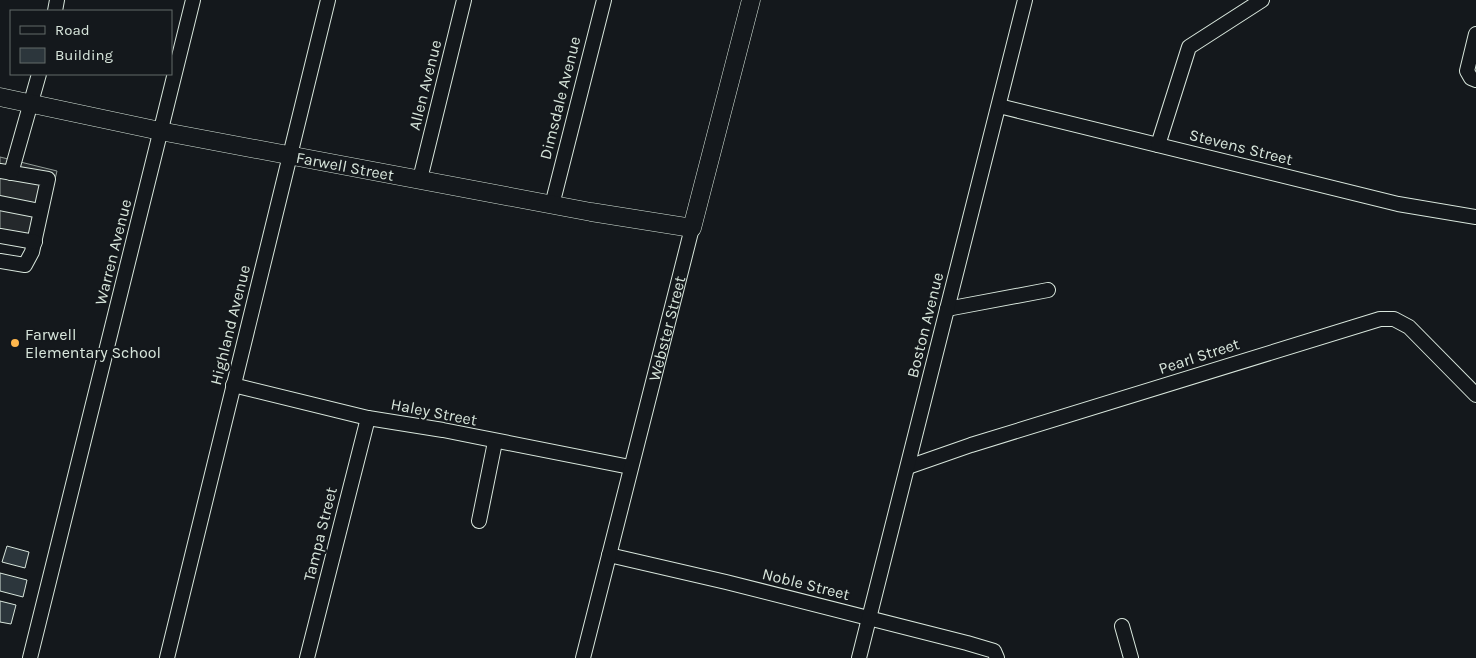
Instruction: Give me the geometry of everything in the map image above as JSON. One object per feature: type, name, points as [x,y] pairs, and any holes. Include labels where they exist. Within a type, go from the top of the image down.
[{"type":"main road","name":"Webster Street","points":[[692,228],[751,0]]},
{"type":"main road","name":"Farwell Street","points":[[0,97],[160,130],[552,205],[692,228]]},
{"type":"street","name":"Warren Avenue","points":[[30,658],[160,130],[194,0]]},
{"type":"street","name":"Highland Avenue","points":[[167,658],[328,0]]},
{"type":"street","name":"Allen Avenue","points":[[420,179],[464,0]]},
{"type":"street","name":"Dimsdale Avenue","points":[[552,205],[604,0]]},
{"type":"street","name":"Boston Avenue","points":[[859,658],[1025,0]]},
{"type":"street","points":[[1158,145],[1189,47],[1262,0]]},
{"type":"street","points":[[1472,78],[1469,58],[1476,34]]},
{"type":"street","points":[[0,261],[25,265],[34,242],[48,179],[6,172],[32,104],[39,75]]},
{"type":"street","name":"Stevens Street","points":[[999,106],[1398,204],[1476,217]]},
{"type":"street","points":[[0,203],[40,211]]},
{"type":"street","name":"Webster Street","points":[[583,658],[692,228]]},
{"type":"street","points":[[0,236],[34,242]]},
{"type":"street","points":[[947,309],[1048,290]]},
{"type":"street","name":"Pearl Street","points":[[908,467],[971,445],[1380,318],[1394,319],[1409,328],[1476,395]]},
{"type":"street","name":"Haley Street","points":[[233,385],[368,418],[630,467]]},
{"type":"street","name":"Tampa Street","points":[[307,658],[368,418]]},
{"type":"street","points":[[479,521],[495,442]]},
{"type":"street","name":"Noble Street","points":[[609,555],[869,618],[996,655]]},
{"type":"street","points":[[1122,626],[1131,658]]},
{"type":"shaded area","points":[[0,157],[57,171],[40,242],[0,233]]},
{"type":"building","points":[[7,546],[29,552],[25,568],[2,562]]},
{"type":"building","points":[[0,573],[27,580],[23,597],[0,591]]},
{"type":"building","points":[[0,601],[16,605],[11,624],[0,622]]},
{"type":"place","name":"Farwell Elementary School","points":[[15,343]]}]
